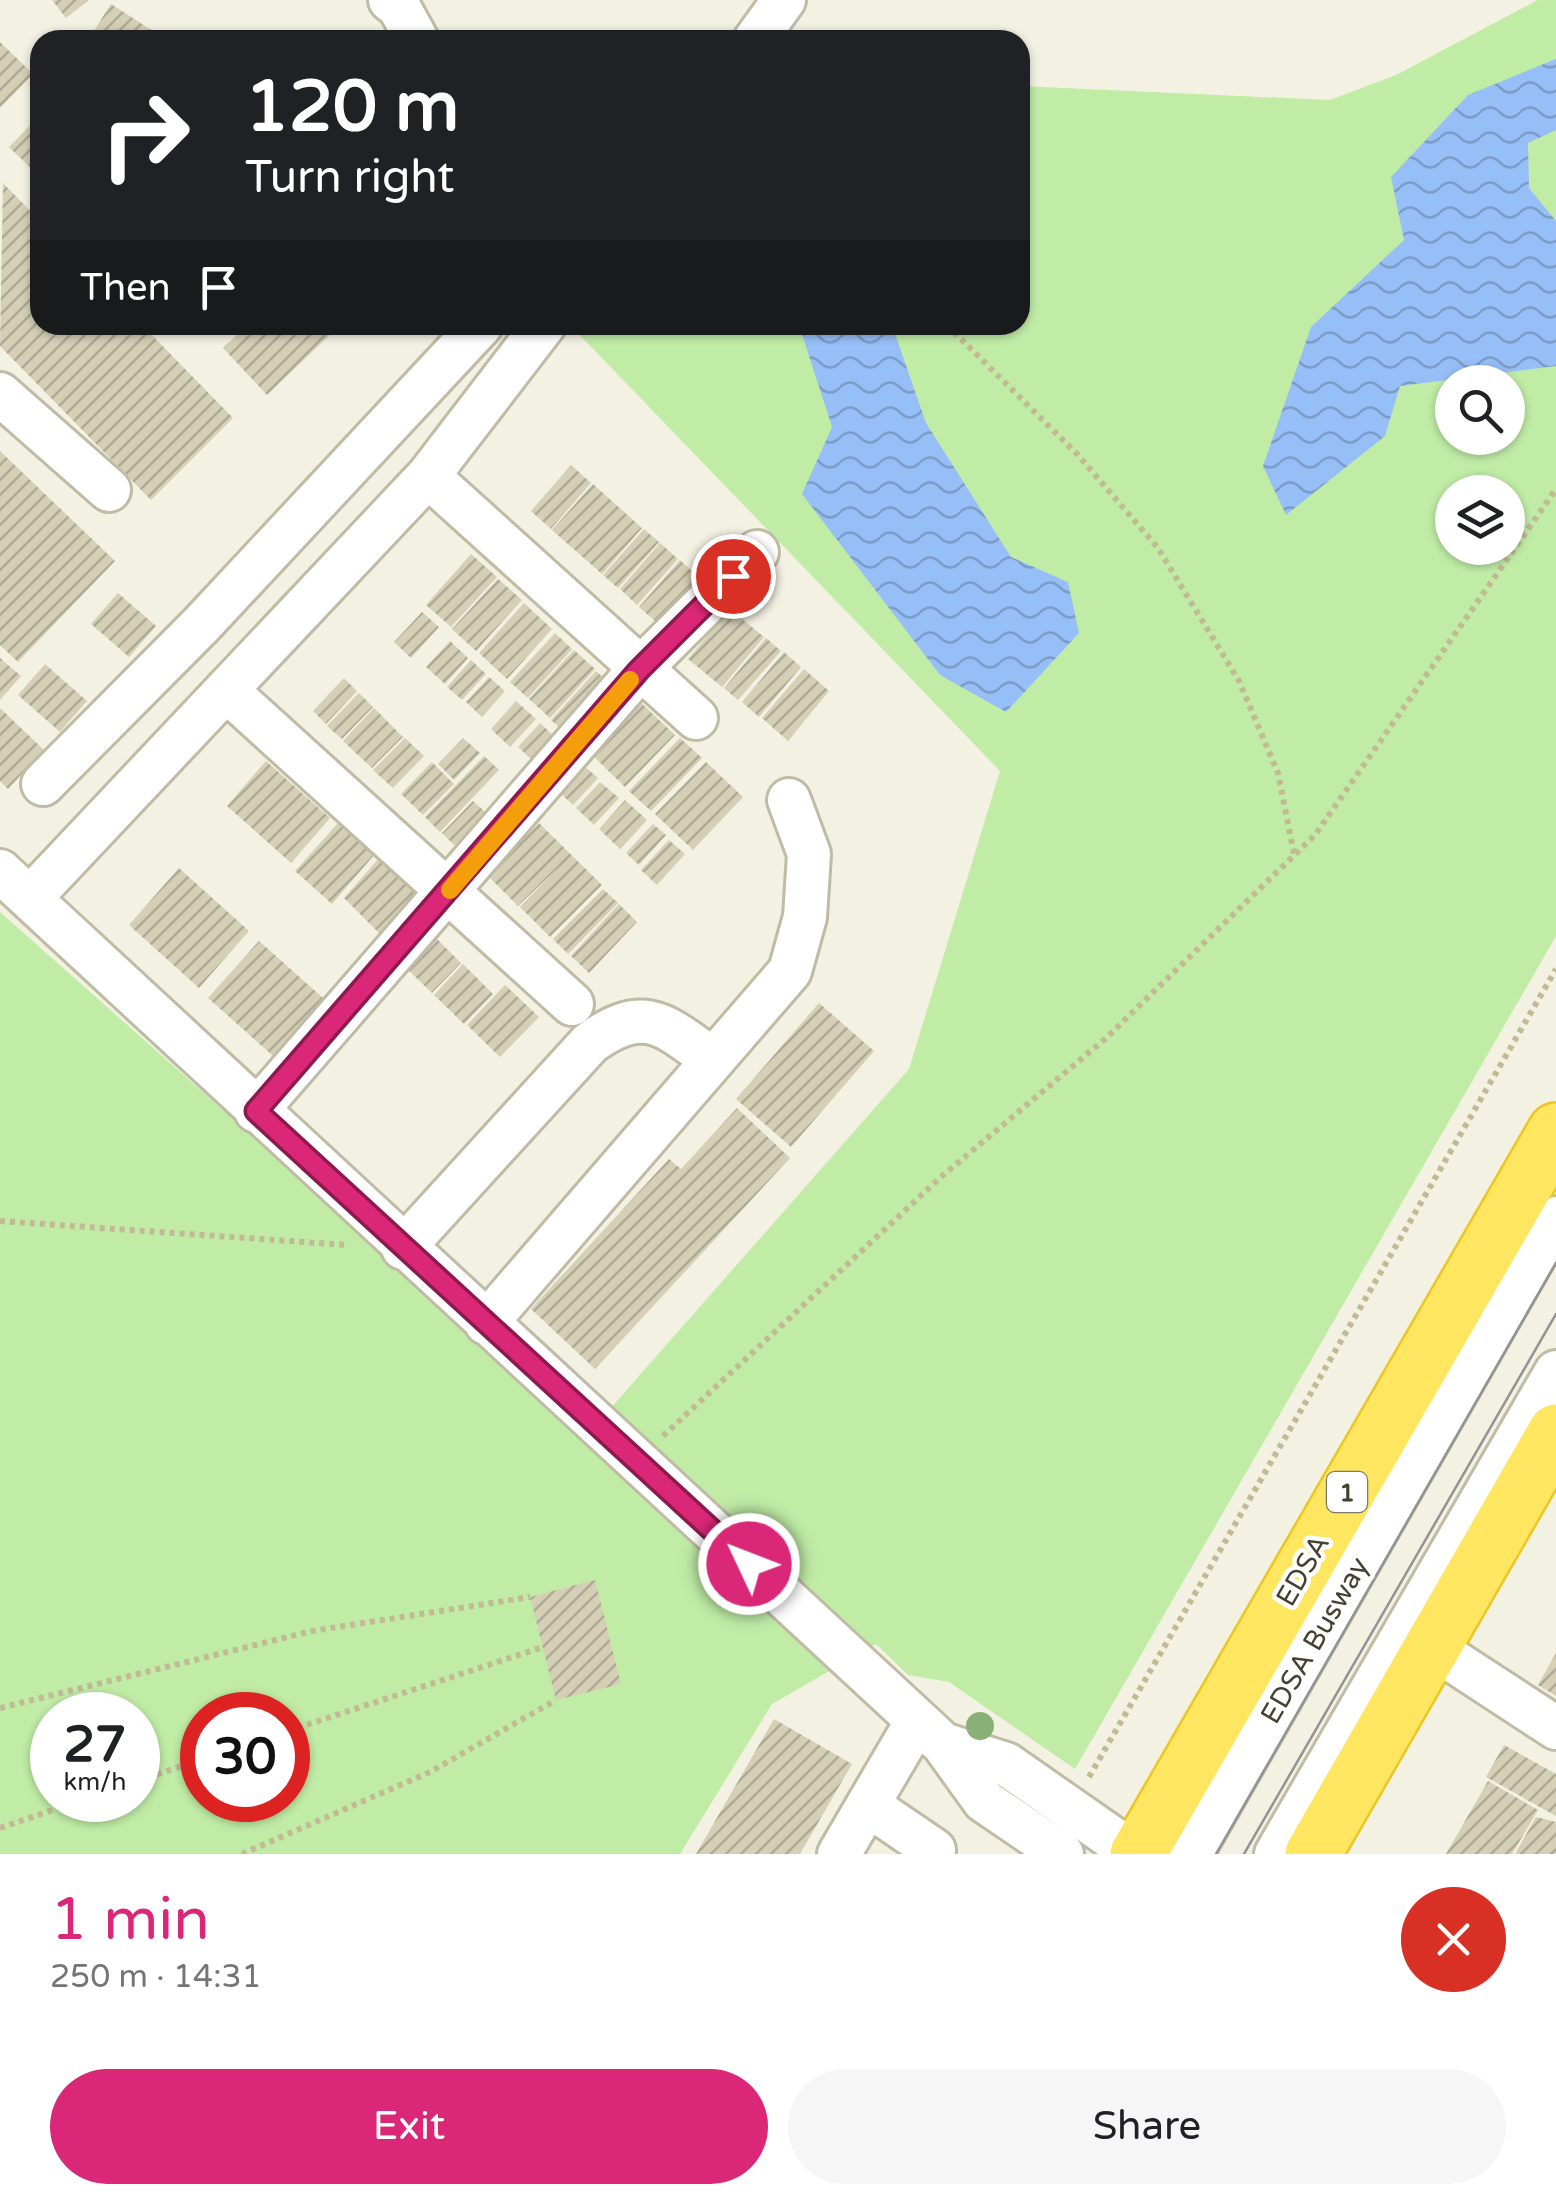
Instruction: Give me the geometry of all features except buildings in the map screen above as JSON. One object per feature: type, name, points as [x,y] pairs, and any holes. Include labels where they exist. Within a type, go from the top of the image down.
[{"type":"highway","name":"EDSA","points":[[1136,1854],[1556,1131]]},
{"type":"highway","points":[[1313,1854],[1556,1432]]},
{"type":"street","points":[[762,30],[784,0]]},
{"type":"street","points":[[43,784],[201,625],[473,335]]},
{"type":"street","points":[[536,335],[428,476],[226,690],[15,885],[930,1732],[984,1801],[1062,1854]]},
{"type":"street","points":[[0,394],[109,490]]},
{"type":"street","points":[[428,476],[696,718]]},
{"type":"street","points":[[256,1111],[639,670],[757,552]]},
{"type":"street","points":[[226,690],[572,1004]]},
{"type":"street","points":[[486,1323],[790,971],[805,917],[809,854],[789,800]]},
{"type":"street","points":[[403,1248],[590,1042],[618,1022],[648,1021],[678,1034],[713,1060]]},
{"type":"street","name":"EDSA Busway","points":[[1191,1854],[1556,1218]]},
{"type":"street","points":[[1276,1854],[1556,1372]]},
{"type":"street","points":[[1432,1647],[1556,1728]]},
{"type":"street","points":[[930,1732],[1006,1764],[1136,1854]]},
{"type":"street","points":[[838,1854],[868,1805],[930,1732]]},
{"type":"street","points":[[868,1805],[934,1850],[932,1854]]},
{"type":"path","points":[[957,335],[1077,454],[1158,548],[1239,681],[1278,773],[1294,855]]},
{"type":"path","points":[[637,1460],[941,1177],[1105,1039],[1316,835],[1556,489]]},
{"type":"path","points":[[1069,1810],[1556,968]]},
{"type":"path","points":[[0,1221],[403,1248]]},
{"type":"path","points":[[0,1708],[312,1630],[530,1596]]},
{"type":"path","points":[[310,1724],[543,1647]]},
{"type":"path","points":[[242,1854],[430,1772],[556,1700]]},
{"type":"path","points":[[0,1828],[30,1818]]},
{"type":"green space","points":[[1538,0],[1556,0],[1556,936],[1075,1769],[949,1682],[908,1675],[876,1644],[772,1704],[680,1854],[0,1854],[0,912],[588,1434],[909,1069],[1000,771],[580,335],[1030,335],[1030,86],[1330,100],[1396,75]]},
{"type":"water","points":[[1556,59],[1556,130],[1528,143],[1529,188],[1556,221],[1556,366],[1525,370],[1525,365],[1435,365],[1435,382],[1400,386],[1385,436],[1286,515],[1263,466],[1311,327],[1404,240],[1391,177],[1468,95]]},
{"type":"water","points":[[802,335],[895,335],[926,423],[1011,557],[1068,582],[1079,633],[1006,712],[940,675],[802,494],[832,427]]},
{"type":"tram line","points":[[1216,1854],[1556,1263]]},
{"type":"tram line","points":[[1244,1854],[1556,1314]]},
{"type":"slow traffic","points":[[450,890],[630,680]]},
{"type":"route","points":[[733,576],[639,670],[256,1111],[749,1564]]}]
